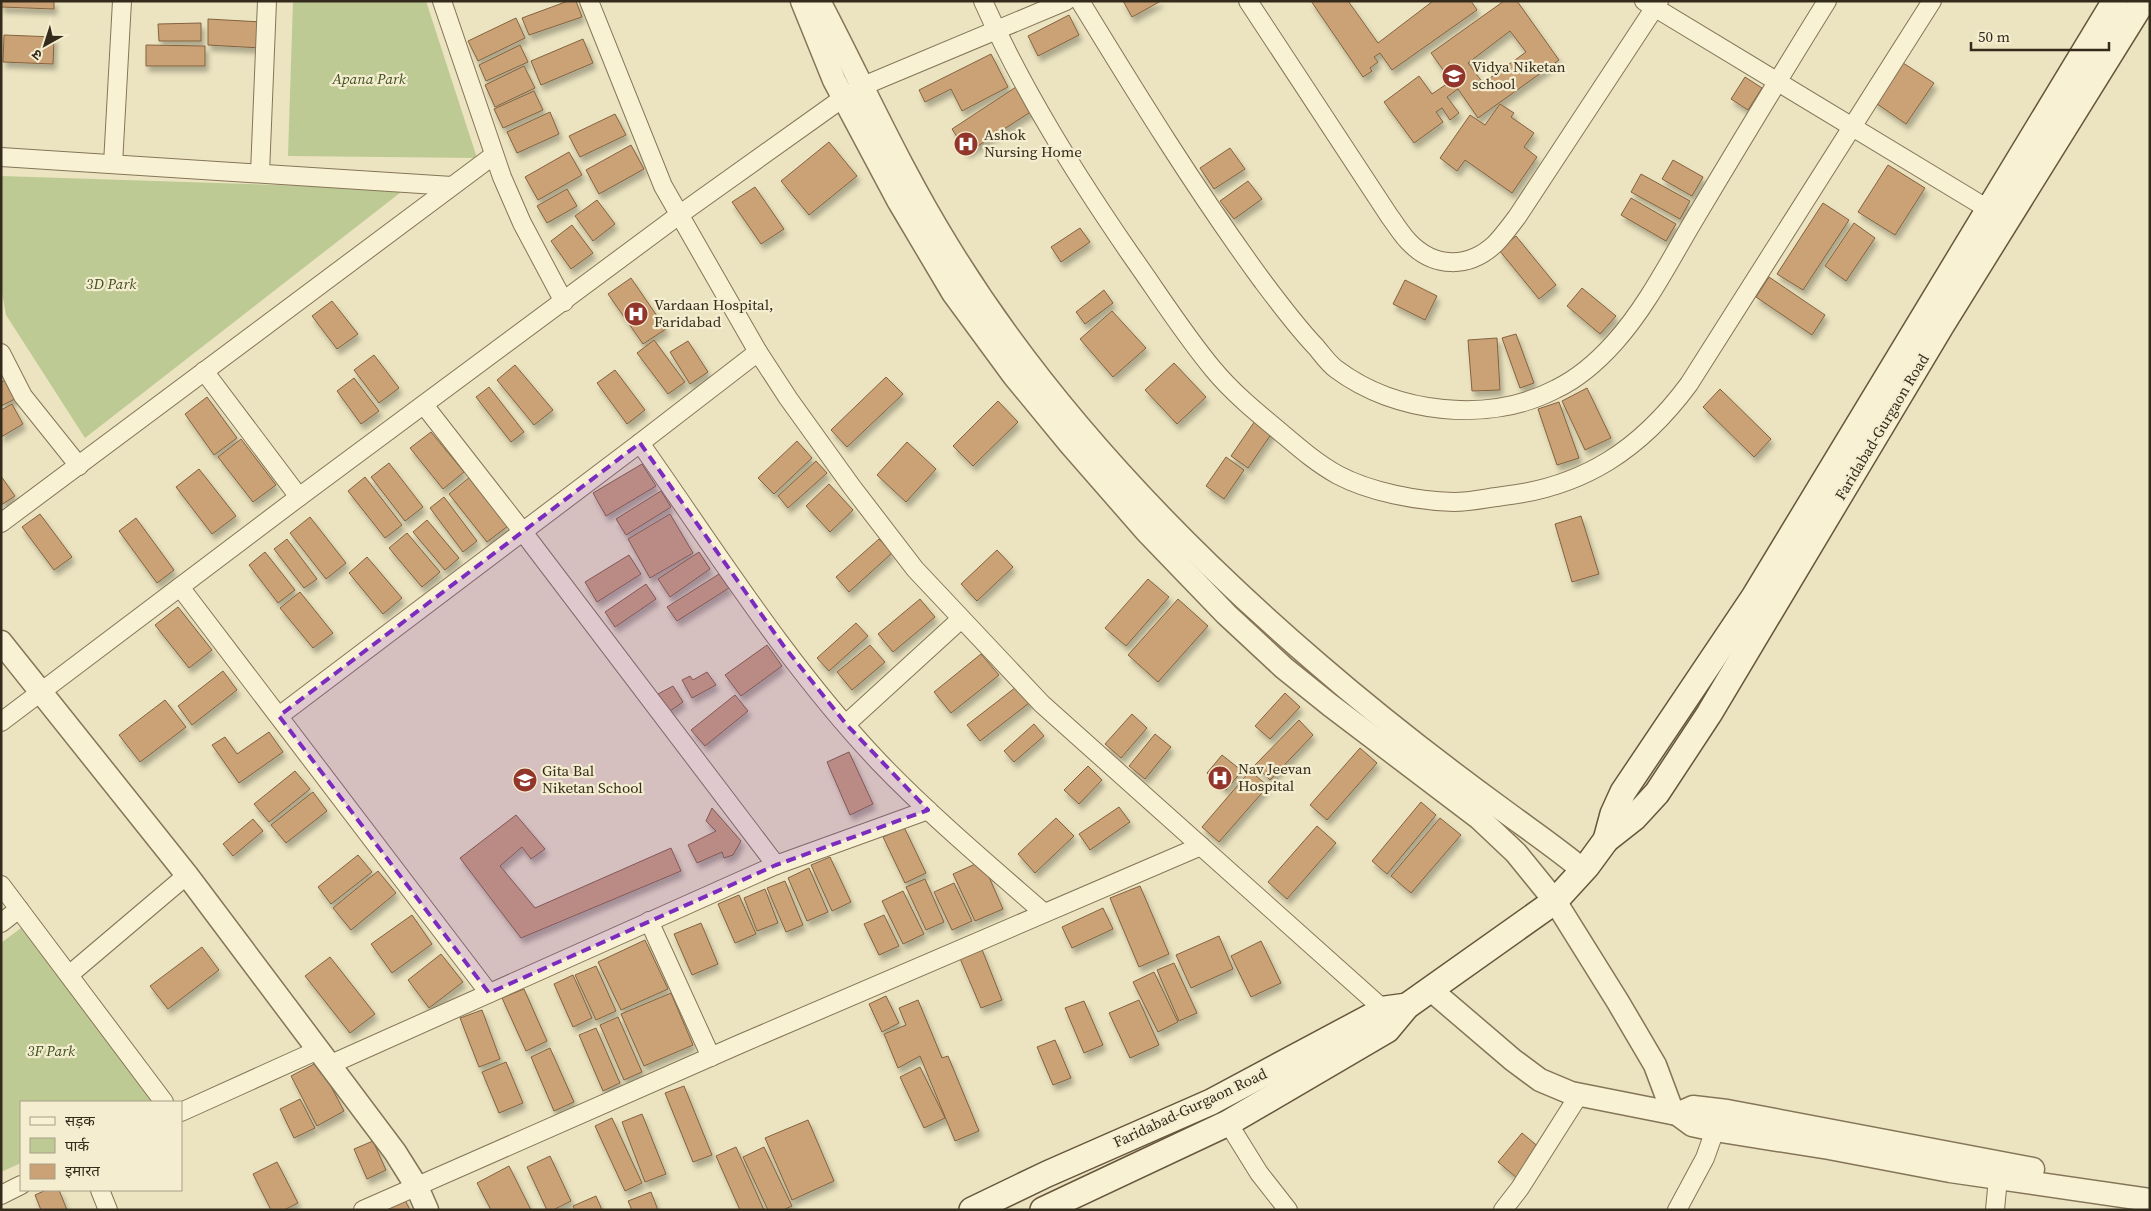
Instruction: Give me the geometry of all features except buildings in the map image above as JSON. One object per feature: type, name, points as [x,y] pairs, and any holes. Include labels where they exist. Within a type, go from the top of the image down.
[{"type":"main road","name":"Faridabad-Gurgaon Road","points":[[1606,840],[1613,814],[1622,792],[1754,597],[2115,1]]},
{"type":"main road","name":"Faridabad-Gurgaon Road","points":[[972,1210],[1047,1174],[1211,1102],[1396,1012],[1555,901],[1583,870],[1606,840],[1634,818],[1657,793],[1709,714],[1961,294],[2143,1]]},
{"type":"main road","name":"Faridabad-Gurgaon Road","points":[[1043,1210],[1228,1123],[1373,1040],[1387,1030],[1396,1012]]},
{"type":"street","points":[[113,164],[122,1]]},
{"type":"street","points":[[260,172],[267,1]]},
{"type":"street","points":[[442,1],[494,155],[522,222],[564,302]]},
{"type":"street","points":[[589,1],[663,186],[758,352],[788,398],[852,487],[915,569],[1042,704],[1201,846],[1396,1012]]},
{"type":"street","points":[[802,1],[843,98],[899,202],[958,301],[1045,414],[1146,531],[1226,614],[1284,668],[1330,705],[1452,796],[1506,841],[1555,901],[1645,1047],[1661,1079],[1675,1114]]},
{"type":"street","points":[[819,1],[863,86],[893,150],[948,247],[998,322],[1089,438],[1205,561],[1319,665],[1386,721],[1502,810],[1554,846],[1583,870]]},
{"type":"street","points":[[983,1],[996,30],[1055,138],[1103,215],[1175,319],[1213,369],[1239,396],[1296,446],[1340,476],[1370,487],[1408,497],[1456,502],[1543,490],[1581,477],[1636,442],[1662,418],[1689,384],[1932,1]]},
{"type":"street","points":[[1,722],[299,497],[680,215],[843,98],[863,86],[1066,1]]},
{"type":"street","points":[[1080,1],[1149,114],[1233,241],[1294,324],[1334,368],[1351,378],[1392,399],[1445,410],[1486,410],[1536,398],[1557,389],[1586,371],[1609,348],[1644,304],[1827,1]]},
{"type":"street","points":[[1248,1],[1373,193],[1409,243],[1428,256],[1447,262],[1462,263],[1480,255],[1495,244],[1517,217],[1653,4],[1777,82],[1988,209]]},
{"type":"street","points":[[1,523],[494,155]]},
{"type":"street","points":[[1,157],[260,172],[452,186]]},
{"type":"street","points":[[279,716],[758,352]]},
{"type":"street","points":[[1,353],[23,396],[78,466]]},
{"type":"street","points":[[204,370],[299,497]]},
{"type":"street","points":[[424,405],[776,865]]},
{"type":"street","points":[[640,443],[783,645],[846,724],[879,762],[928,810],[1044,913]]},
{"type":"street","points":[[180,587],[489,993]]},
{"type":"street","points":[[846,724],[961,619]]},
{"type":"street","points":[[1,642],[187,876],[395,1152],[417,1188],[427,1210]]},
{"type":"street","points":[[182,1112],[489,993],[776,865],[928,810]]},
{"type":"street","points":[[363,1210],[417,1188],[711,1057],[1201,846]]},
{"type":"street","points":[[69,975],[187,876]]},
{"type":"street","points":[[1,886],[163,1101]]},
{"type":"street","points":[[1,923],[19,910]]},
{"type":"street","points":[[649,921],[711,1057]]},
{"type":"street","points":[[1430,989],[1513,1060],[1540,1080],[1558,1089],[1675,1114],[1692,1124],[1715,1130],[1998,1178],[2150,1200]]},
{"type":"street","points":[[1503,1210],[1520,1188],[1579,1095]]},
{"type":"street","points":[[1675,1114],[1693,1107],[1726,1111],[2103,1182],[2150,1185]]},
{"type":"street","points":[[1228,1123],[1259,1173],[1288,1210]]},
{"type":"street","points":[[1677,1210],[1705,1158],[1715,1130]]},
{"type":"street","points":[[1995,1210],[1998,1178]]},
{"type":"street","points":[[1,1195],[20,1186]]},
{"type":"street","points":[[100,1191],[108,1210]]},
{"type":"highlighted area","points":[[640,443],[783,645],[846,724],[928,810],[776,865],[489,993],[279,716]]},
{"type":"green space","name":"Apana Park","points":[[293,1],[426,1],[477,158],[288,156]]},
{"type":"green space","name":"3D Park","points":[[1,176],[405,189],[85,438],[6,315],[1,287]]},
{"type":"green space","name":"3F Park","points":[[21,928],[152,1101],[20,1101],[20,1163],[1,1172],[1,943]]},
{"type":"place","name":"Vidya Niketan school","points":[[1454,76]]},
{"type":"place","name":"Ashok Nursing Home","points":[[966,144]]},
{"type":"place","name":"Vardaan Hospital, Faridabad","points":[[636,314]]},
{"type":"place","name":"Nav Jeevan Hospital","points":[[1220,778]]},
{"type":"place","name":"Gita Bal Niketan School","points":[[525,780]]}]
